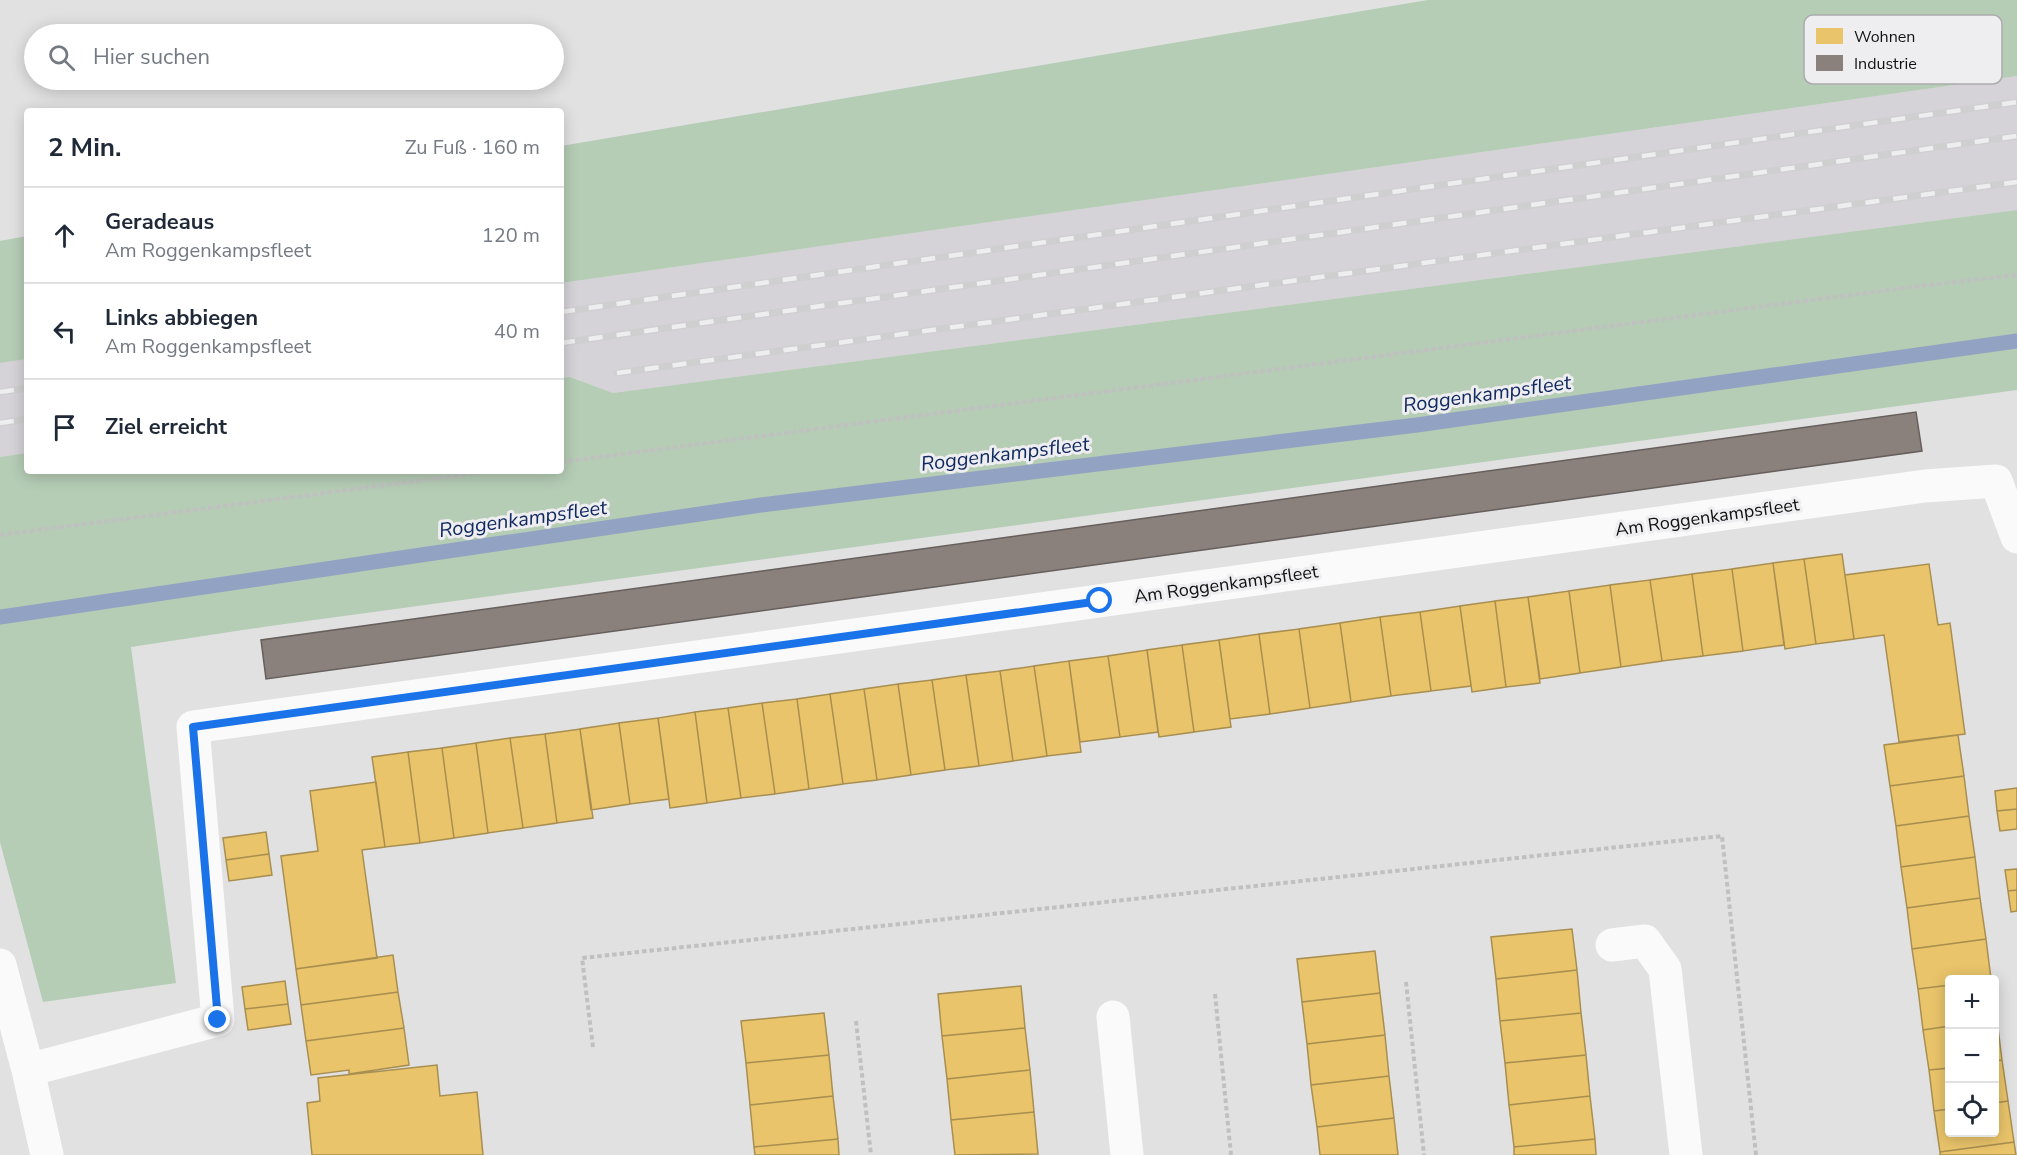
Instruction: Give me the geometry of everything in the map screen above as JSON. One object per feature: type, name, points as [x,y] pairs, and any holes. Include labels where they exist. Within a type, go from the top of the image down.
[{"type":"street","name":"Am Roggenkampsfleet","points":[[28,1070],[218,1020],[193,727],[1925,486],[1996,481],[2017,537]]},
{"type":"street","points":[[1612,945],[1645,941],[1665,969],[1686,1155]]},
{"type":"street","points":[[0,965],[28,1070],[47,1155]]},
{"type":"street","points":[[1113,1017],[1127,1155]]},
{"type":"path","points":[[564,462],[1900,288],[2017,275]]},
{"type":"path","points":[[0,535],[471,474]]},
{"type":"path","points":[[593,1047],[582,958],[1722,836],[1756,1155]]},
{"type":"path","points":[[1406,982],[1424,1155]]},
{"type":"path","points":[[1215,994],[1231,1155]]},
{"type":"path","points":[[856,1021],[871,1155]]},
{"type":"shaded area","points":[[2017,76],[2017,210],[613,393],[570,377],[564,378],[564,283],[1961,84],[2002,84],[2002,78]]},
{"type":"shaded area","points":[[24,359],[24,453],[0,457],[0,363]]},
{"type":"green space","points":[[1428,0],[2017,0],[2017,76],[2002,78],[2002,15],[1804,15],[1804,84],[1961,84],[564,283],[564,145]]},
{"type":"green space","points":[[2017,210],[2017,390],[270,626],[131,647],[176,983],[43,1002],[0,842],[0,457],[24,453],[24,474],[564,474],[564,378],[570,377],[613,393]]},
{"type":"green space","points":[[24,237],[24,359],[0,363],[0,241]]},
{"type":"building: Wohnen","points":[[1842,554],[1854,639],[1816,644],[1804,559]]},
{"type":"building: Wohnen","points":[[1804,559],[1816,644],[1785,649],[1773,563]]},
{"type":"building: Wohnen","points":[[1773,563],[1784,645],[1743,651],[1732,569]]},
{"type":"building: Wohnen","points":[[1929,564],[1938,625],[1950,623],[1965,734],[1899,742],[1884,635],[1854,639],[1845,575]]},
{"type":"building: Wohnen","points":[[1732,569],[1743,651],[1703,656],[1692,574]]},
{"type":"building: Wohnen","points":[[1692,574],[1703,656],[1662,661],[1650,580]]},
{"type":"building: Wohnen","points":[[1650,580],[1662,661],[1621,667],[1610,585]]},
{"type":"building: Wohnen","points":[[1610,585],[1621,667],[1580,673],[1569,591]]},
{"type":"building: Wohnen","points":[[1569,591],[1580,673],[1540,679],[1528,597]]},
{"type":"building: Wohnen","points":[[1528,597],[1540,683],[1506,687],[1495,601]]},
{"type":"building: Wohnen","points":[[1495,601],[1506,687],[1472,692],[1460,606]]},
{"type":"building: Wohnen","points":[[1460,606],[1471,686],[1431,691],[1420,612]]},
{"type":"building: Wohnen","points":[[1420,612],[1431,691],[1391,696],[1380,617]]},
{"type":"building: Wohnen","points":[[1380,617],[1391,696],[1351,702],[1340,623]]},
{"type":"building: Wohnen","points":[[1340,623],[1351,702],[1310,708],[1299,629]]},
{"type":"building: Wohnen","points":[[1299,629],[1310,708],[1270,714],[1259,634]]},
{"type":"building: Wohnen","points":[[1259,634],[1270,714],[1230,719],[1219,640]]},
{"type":"building: Wohnen","points":[[1219,640],[1231,727],[1194,732],[1182,645]]},
{"type":"building: Wohnen","points":[[1182,645],[1194,732],[1159,737],[1147,650]]},
{"type":"building: Wohnen","points":[[1147,650],[1158,732],[1120,737],[1108,656]]},
{"type":"building: Wohnen","points":[[1108,656],[1120,737],[1080,742],[1069,661]]},
{"type":"building: Wohnen","points":[[1069,661],[1081,752],[1047,756],[1034,666]]},
{"type":"building: Wohnen","points":[[1034,666],[1047,756],[1013,761],[1000,671]]},
{"type":"building: Wohnen","points":[[1000,671],[1013,761],[979,766],[966,675]]},
{"type":"building: Wohnen","points":[[966,675],[979,766],[945,770],[932,680]]},
{"type":"building: Wohnen","points":[[932,680],[945,770],[911,775],[898,684]]},
{"type":"building: Wohnen","points":[[898,684],[911,775],[877,780],[864,689]]},
{"type":"building: Wohnen","points":[[864,689],[877,780],[843,784],[830,694]]},
{"type":"building: Wohnen","points":[[830,694],[843,784],[809,789],[797,699]]},
{"type":"building: Wohnen","points":[[797,699],[809,789],[775,794],[762,703]]},
{"type":"building: Wohnen","points":[[762,703],[775,794],[741,798],[728,708]]},
{"type":"building: Wohnen","points":[[728,708],[741,798],[707,803],[695,712]]},
{"type":"building: Wohnen","points":[[695,712],[707,803],[670,808],[658,718]]},
{"type":"building: Wohnen","points":[[658,718],[669,799],[630,804],[619,723]]},
{"type":"building: Wohnen","points":[[619,723],[630,804],[591,810],[580,729]]},
{"type":"building: Wohnen","points":[[580,729],[593,818],[557,823],[545,734]]},
{"type":"building: Wohnen","points":[[545,734],[557,823],[523,828],[510,738]]},
{"type":"building: Wohnen","points":[[1958,735],[1964,776],[1890,786],[1884,745]]},
{"type":"building: Wohnen","points":[[510,738],[523,828],[488,833],[476,743]]},
{"type":"building: Wohnen","points":[[476,743],[488,833],[454,838],[442,748]]},
{"type":"building: Wohnen","points":[[442,748],[454,838],[420,843],[408,752]]},
{"type":"building: Wohnen","points":[[408,752],[420,843],[385,847],[372,757]]},
{"type":"building: Wohnen","points":[[1964,776],[1969,816],[1896,826],[1890,786]]},
{"type":"building: Wohnen","points":[[376,782],[385,847],[362,850],[377,958],[296,969],[281,856],[318,851],[310,791]]},
{"type":"building: Wohnen","points":[[2017,788],[2017,809],[1997,811],[1995,791]]},
{"type":"building: Wohnen","points":[[2017,809],[2017,829],[2000,831],[1997,811]]},
{"type":"building: Wohnen","points":[[1969,816],[1975,857],[1901,867],[1896,826]]},
{"type":"building: Wohnen","points":[[266,832],[269,854],[226,860],[223,838]]},
{"type":"building: Wohnen","points":[[269,854],[272,875],[229,881],[226,860]]},
{"type":"building: Wohnen","points":[[1975,857],[1980,898],[1907,908],[1901,867]]},
{"type":"building: Wohnen","points":[[2017,869],[2017,890],[2008,891],[2005,870]]},
{"type":"building: Wohnen","points":[[2017,890],[2017,911],[2011,912],[2008,891]]},
{"type":"building: Wohnen","points":[[1980,898],[1986,939],[1912,949],[1907,908]]},
{"type":"building: Wohnen","points":[[1572,929],[1577,970],[1496,979],[1491,937]]},
{"type":"building: Wohnen","points":[[1986,939],[1990,975],[1945,975],[1945,986],[1918,989],[1912,949]]},
{"type":"building: Wohnen","points":[[1375,951],[1380,993],[1302,1002],[1297,959]]},
{"type":"building: Wohnen","points":[[393,955],[398,992],[301,1005],[296,969]]},
{"type":"building: Wohnen","points":[[1577,970],[1581,1013],[1500,1021],[1496,979]]},
{"type":"building: Wohnen","points":[[285,981],[288,1004],[245,1009],[242,987]]},
{"type":"building: Wohnen","points":[[1021,986],[1025,1028],[942,1036],[938,994]]},
{"type":"building: Wohnen","points":[[1945,986],[1945,1027],[1923,1030],[1918,989]]},
{"type":"building: Wohnen","points":[[398,992],[404,1028],[306,1041],[301,1005]]},
{"type":"building: Wohnen","points":[[1380,993],[1385,1035],[1307,1044],[1302,1002]]},
{"type":"building: Wohnen","points":[[288,1004],[291,1024],[248,1030],[245,1009]]},
{"type":"building: Wohnen","points":[[824,1013],[829,1055],[746,1063],[741,1021]]},
{"type":"building: Wohnen","points":[[1581,1013],[1586,1055],[1505,1063],[1500,1021]]},
{"type":"building: Wohnen","points":[[1945,1027],[1945,1068],[1929,1070],[1923,1030]]},
{"type":"building: Wohnen","points":[[404,1028],[409,1065],[349,1074],[349,1070],[311,1075],[306,1041]]},
{"type":"building: Wohnen","points":[[1025,1028],[1030,1070],[947,1079],[942,1036]]},
{"type":"building: Wohnen","points":[[1385,1035],[1389,1076],[1311,1085],[1307,1044]]},
{"type":"building: Wohnen","points":[[1999,1036],[2002,1060],[1999,1060]]},
{"type":"building: Wohnen","points":[[829,1055],[833,1096],[750,1105],[746,1063]]},
{"type":"building: Wohnen","points":[[1586,1055],[1590,1096],[1509,1105],[1505,1063]]},
{"type":"building: Wohnen","points":[[1999,1060],[2002,1060],[2008,1101],[1999,1102],[1999,1083]]},
{"type":"building: Wohnen","points":[[437,1065],[440,1096],[477,1092],[483,1155],[312,1155],[307,1103],[320,1101],[318,1078]]},
{"type":"building: Wohnen","points":[[1945,1068],[1945,1110],[1934,1111],[1929,1070]]},
{"type":"building: Wohnen","points":[[1030,1070],[1034,1112],[951,1120],[947,1079]]},
{"type":"building: Wohnen","points":[[1389,1076],[1394,1118],[1317,1127],[1311,1085]]},
{"type":"building: Wohnen","points":[[833,1096],[838,1139],[754,1147],[750,1105]]},
{"type":"building: Wohnen","points":[[1590,1096],[1595,1139],[1514,1147],[1509,1105]]},
{"type":"building: Wohnen","points":[[2008,1101],[2014,1142],[1940,1152],[1934,1111],[1945,1110],[1945,1137],[1999,1137],[1999,1102]]},
{"type":"building: Wohnen","points":[[1034,1112],[1038,1154],[955,1155],[951,1120]]},
{"type":"building: Wohnen","points":[[1394,1118],[1398,1155],[1320,1155],[1317,1127]]},
{"type":"building: Wohnen","points":[[838,1139],[839,1155],[755,1155],[754,1147]]},
{"type":"building: Wohnen","points":[[1595,1139],[1596,1155],[1514,1155],[1514,1147]]},
{"type":"building: Wohnen","points":[[2014,1142],[2016,1155],[1940,1155],[1940,1152]]},
{"type":"building: Industrie","points":[[1916,412],[1922,451],[266,679],[261,640]]},
{"type":"waterway","name":"Roggenkampsfleet","points":[[0,617],[761,505],[1417,425],[2017,341]]},
{"type":"railway","points":[[564,312],[2017,102]]},
{"type":"railway","points":[[564,343],[2017,136]]},
{"type":"railway","points":[[617,373],[2017,182]]},
{"type":"railway","points":[[0,392],[24,388]]},
{"type":"railway","points":[[0,423],[24,419]]},
{"type":"route","points":[[218,1020],[193,727],[1100,601]]}]
